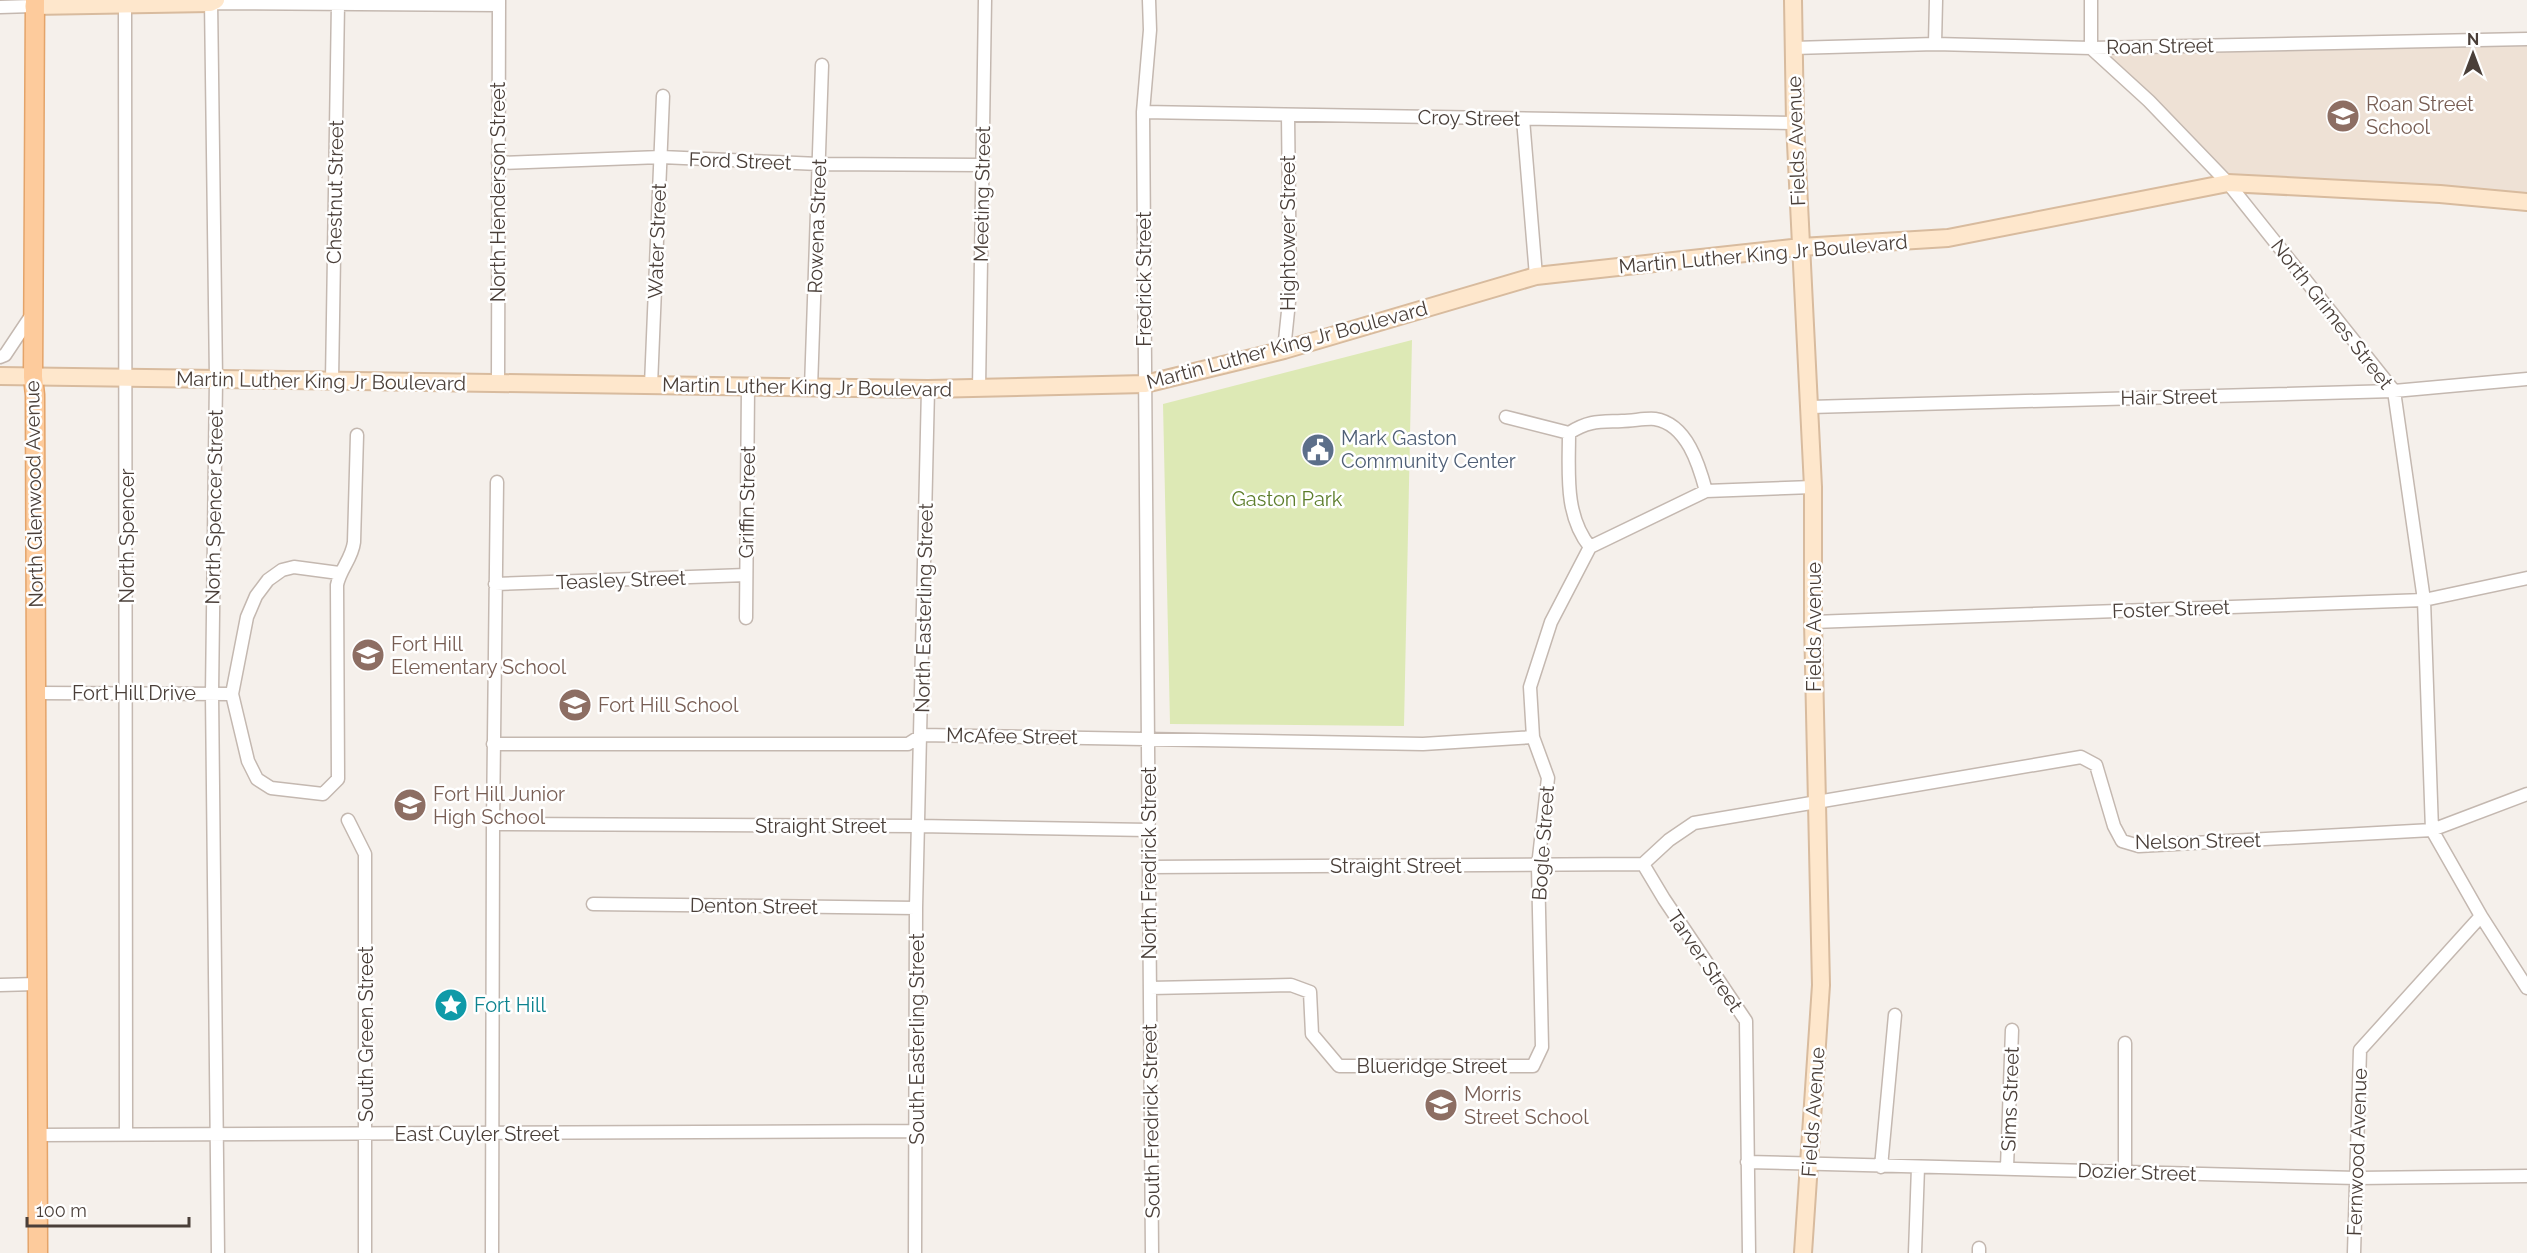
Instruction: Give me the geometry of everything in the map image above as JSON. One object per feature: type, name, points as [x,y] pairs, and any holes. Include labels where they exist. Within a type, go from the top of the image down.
[{"type":"main road","name":"North Glenwood Avenue","points":[[34,3],[33,377],[37,693],[38,1253]]},
{"type":"street","name":"Meeting Street","points":[[979,389],[985,0]]},
{"type":"street","name":"Fredrick Street","points":[[1148,738],[1143,112],[1150,30],[1149,0]]},
{"type":"street","name":"Fields Avenue","points":[[1793,0],[1795,123],[1814,487],[1813,622],[1821,1012],[1803,1253]]},
{"type":"street","points":[[1935,44],[1936,0]]},
{"type":"street","points":[[2091,0],[2091,48]]},
{"type":"street","points":[[0,7],[34,3],[125,5],[213,1],[499,3]]},
{"type":"street","name":"North Spencer Street","points":[[213,1],[216,379],[212,694],[218,1253]]},
{"type":"street","name":"Chestnut Street","points":[[332,381],[338,3]]},
{"type":"street","name":"North Henderson Street","points":[[498,383],[499,3]]},
{"type":"street","name":"North Spencer","points":[[125,5],[126,1135]]},
{"type":"street","name":"Roan Street","points":[[1793,48],[1935,44],[2091,48],[2527,39]]},
{"type":"street","name":"North Grimes Street","points":[[2091,48],[2149,101],[2228,183],[2394,392],[2424,600],[2432,830]]},
{"type":"street","name":"Rowena Street","points":[[811,388],[822,65]]},
{"type":"street","name":"Water Street","points":[[651,385],[663,96]]},
{"type":"street","name":"Croy Street","points":[[1143,112],[1795,123]]},
{"type":"street","name":"Hightower Street","points":[[1284,350],[1290,292],[1288,115]]},
{"type":"street","points":[[1523,119],[1536,276]]},
{"type":"street","name":"Ford Street","points":[[498,163],[661,157],[819,164],[982,165]]},
{"type":"street","name":"Martin Luther King Jr Boulevard","points":[[7,376],[928,389],[1145,384],[1284,350],[1536,276],[1801,248],[1948,238],[2228,183],[2440,194],[2527,202]]},
{"type":"street","points":[[0,357],[5,355],[33,313]]},
{"type":"street","name":"Hair Street","points":[[1810,407],[2394,392],[2527,379]]},
{"type":"street","name":"Griffin Street","points":[[746,618],[748,387]]},
{"type":"street","name":"North Easterling Street","points":[[918,826],[922,735],[928,389]]},
{"type":"street","points":[[1506,417],[1569,433],[1584,423],[1656,419],[1670,426],[1685,438],[1698,462],[1706,491]]},
{"type":"street","points":[[1569,433],[1569,495],[1575,524],[1590,547],[1706,491],[1814,487]]},
{"type":"street","points":[[339,573],[294,567],[282,570],[268,580],[256,596],[247,617],[232,694],[248,761],[257,779],[271,788],[322,794],[338,779],[339,573],[352,555],[354,542],[357,435]]},
{"type":"street","points":[[492,1253],[497,482]]},
{"type":"street","name":"Bogle Street","points":[[1542,1047],[1538,866],[1548,778],[1533,737],[1530,687],[1551,622],[1590,547]]},
{"type":"street","name":"Teasley Street","points":[[495,584],[746,575]]},
{"type":"street","name":"Foster Street","points":[[1813,622],[2424,600],[2527,578]]},
{"type":"street","name":"Fort Hill Drive","points":[[37,693],[232,694]]},
{"type":"street","name":"McAfee Street","points":[[494,744],[908,744],[922,735],[1423,744],[1533,737]]},
{"type":"street","name":"North Fredrick Street","points":[[1148,738],[1150,988]]},
{"type":"street","name":"Nelson Street","points":[[1816,803],[2081,757],[2096,765],[2114,826],[2122,842],[2139,846],[2432,830],[2527,794]]},
{"type":"street","points":[[1643,864],[1669,840],[1694,823],[1816,803]]},
{"type":"street","name":"South Green Street","points":[[348,820],[365,854],[364,1253]]},
{"type":"street","name":"Straight Street","points":[[493,824],[918,826],[1149,830]]},
{"type":"street","name":"South Easterling Street","points":[[915,1253],[918,826]]},
{"type":"street","points":[[2432,830],[2481,916],[2527,988]]},
{"type":"street","name":"Straight Street","points":[[1149,867],[1643,864]]},
{"type":"street","name":"Tarver Street","points":[[1643,864],[1746,1022],[1749,1253]]},
{"type":"street","name":"Denton Street","points":[[592,904],[916,908]]},
{"type":"street","name":"Fernwood Avenue","points":[[2354,1253],[2360,1050],[2481,916]]},
{"type":"street","points":[[0,985],[36,986]]},
{"type":"street","name":"Blueridge Street","points":[[1150,988],[1291,985],[1310,992],[1312,1034],[1339,1066],[1533,1066],[1542,1047]]},
{"type":"street","name":"South Fredrick Street","points":[[1150,988],[1152,1253]]},
{"type":"street","points":[[1881,1167],[1894,1015]]},
{"type":"street","name":"Sims Street","points":[[2007,1167],[2012,1030]]},
{"type":"street","points":[[2125,1043],[2125,1173]]},
{"type":"street","name":"East Cuyler Street","points":[[37,1135],[917,1131]]},
{"type":"street","name":"Dozier Street","points":[[1747,1162],[1881,1167],[2007,1167],[2125,1173],[2357,1178],[2527,1176]]},
{"type":"street","points":[[1915,1253],[1918,1167]]},
{"type":"shaded area","name":"Roan Street School","points":[[2527,40],[2527,202],[2228,183],[2091,48]]},
{"type":"green space","name":"Gaston Park","points":[[1412,340],[1404,726],[1170,724],[1163,404]]},
{"type":"place","name":"Roan Street School","points":[[2343,116]]},
{"type":"place","name":"Mark Gaston Community Center","points":[[1318,450]]},
{"type":"place","name":"Fort Hill Elementary School","points":[[368,655]]},
{"type":"place","name":"Fort Hill School","points":[[575,705]]},
{"type":"place","name":"Fort Hill Junior High School","points":[[410,805]]},
{"type":"place","name":"Fort Hill","points":[[451,1005]]},
{"type":"place","name":"Morris Street School","points":[[1441,1105]]}]
